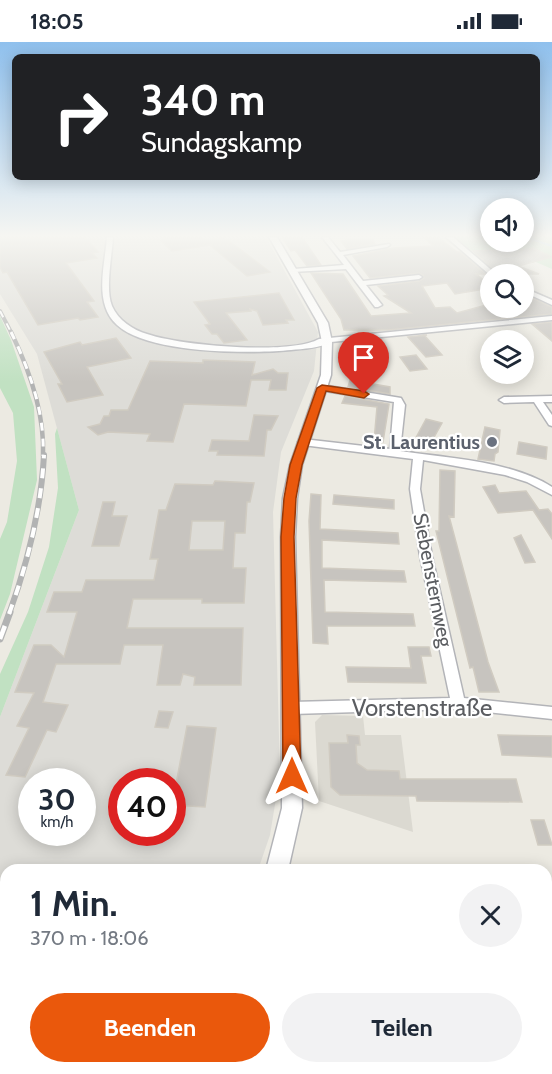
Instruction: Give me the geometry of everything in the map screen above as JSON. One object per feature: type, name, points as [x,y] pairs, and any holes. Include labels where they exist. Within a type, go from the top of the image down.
[{"type":"street","points":[[109,285],[108,306],[114,317],[146,337],[179,345],[228,350],[312,346],[327,342],[552,318]]},
{"type":"street","points":[[278,864],[292,808],[288,537],[290,498],[296,465],[326,375],[327,342],[323,323],[302,285]]},
{"type":"street","points":[[363,285],[378,305]]},
{"type":"street","points":[[534,295],[552,303]]},
{"type":"street","points":[[322,388],[398,400],[400,405],[395,452]]},
{"type":"street","points":[[537,399],[552,423]]},
{"type":"street","points":[[504,400],[552,399]]},
{"type":"street","points":[[303,442],[395,452],[508,473],[551,490]]},
{"type":"street","name":"Siebensternweg","points":[[418,456],[415,489],[426,556],[458,703]]},
{"type":"street","name":"Vorstenstraße","points":[[292,708],[458,703],[552,713]]},
{"type":"shaded area","points":[[0,285],[292,285],[318,332],[314,371],[281,452],[273,512],[280,774],[270,835],[260,864],[0,864],[0,717],[79,510],[37,354],[0,294]]},
{"type":"shaded area","points":[[322,715],[363,716],[365,735],[401,735],[413,832],[319,801],[315,722]]},
{"type":"green space","points":[[0,316],[11,340],[34,407],[37,480],[10,594],[0,620],[0,539],[7,522],[17,461],[13,413],[0,388]]},
{"type":"green space","points":[[57,428],[79,510],[0,717],[0,674],[28,612],[49,547],[58,488],[55,434]]},
{"type":"building","points":[[15,285],[82,285],[94,301],[87,302],[98,317],[38,325]]},
{"type":"building","points":[[319,285],[350,285],[371,316],[411,313],[384,296],[388,295],[378,286],[429,285],[422,286],[435,308],[450,307],[457,313],[480,307],[480,318],[511,318],[388,330],[344,330],[341,319]]},
{"type":"building","points":[[449,285],[480,285],[480,290],[455,294]]},
{"type":"building","points":[[279,293],[294,320],[286,320],[288,323],[263,325],[257,311],[250,309],[251,311],[226,313],[247,340],[224,343],[205,325],[210,324],[194,302]]},
{"type":"building","points":[[534,299],[552,307],[552,314],[534,316]]},
{"type":"building","points":[[552,322],[552,341],[532,324]]},
{"type":"building","points":[[424,335],[442,355],[426,357],[408,337]]},
{"type":"building","points":[[116,338],[131,358],[87,367],[103,395],[67,402],[58,384],[62,384],[44,352],[80,342],[82,345]]},
{"type":"building","points":[[371,354],[379,365],[363,367],[355,355]]},
{"type":"building","points":[[416,355],[427,369],[410,371],[400,357]]},
{"type":"building","points":[[203,360],[255,362],[252,375],[273,369],[278,373],[288,373],[286,390],[269,390],[271,380],[251,380],[246,406],[184,404],[173,442],[147,441],[150,434],[108,432],[98,435],[88,427],[100,424],[104,416],[109,416],[111,410],[128,410],[150,361],[203,363]]},
{"type":"building","points":[[350,380],[390,387],[390,394],[348,387]]},
{"type":"building","points":[[345,396],[389,404],[383,442],[374,441],[377,407],[342,403]]},
{"type":"building","points":[[254,415],[278,416],[271,430],[267,430],[264,456],[217,455],[218,451],[209,451],[212,440],[249,441]]},
{"type":"building","points":[[426,419],[442,423],[428,448],[412,445]]},
{"type":"building","name":"St. Laurentius","points":[[485,427],[500,430],[498,452],[495,454],[494,461],[478,459]]},
{"type":"building","points":[[519,442],[547,447],[546,459],[517,454]]},
{"type":"building","points":[[440,470],[455,471],[454,517],[449,516],[488,662],[499,692],[479,692],[473,667],[470,668],[436,531],[439,531]]},
{"type":"building","points":[[215,481],[254,483],[250,502],[247,502],[245,533],[235,533],[233,568],[246,568],[244,603],[202,603],[202,599],[133,599],[127,628],[243,628],[241,685],[194,685],[195,677],[183,674],[180,685],[157,685],[163,645],[124,645],[120,664],[56,664],[43,702],[68,705],[56,732],[47,730],[29,768],[18,768],[18,776],[6,775],[29,728],[17,726],[34,693],[15,692],[34,645],[51,645],[64,657],[77,612],[47,612],[54,592],[82,592],[86,580],[154,580],[158,559],[150,559],[159,510],[166,510],[175,484],[213,485]],"holes":[[[192,521],[225,521],[223,550],[189,550]]]},
{"type":"building","points":[[495,485],[499,493],[526,491],[539,510],[548,509],[552,514],[552,539],[533,510],[498,513],[483,487]]},
{"type":"building","points":[[311,494],[321,495],[320,529],[398,533],[399,544],[322,540],[322,568],[404,571],[406,582],[324,580],[325,612],[413,614],[415,626],[327,626],[328,644],[313,643],[309,521]]},
{"type":"building","points":[[334,495],[394,500],[394,509],[333,504]]},
{"type":"building","points":[[103,502],[115,502],[112,516],[127,516],[119,546],[92,546]]},
{"type":"building","points":[[521,535],[535,562],[525,563],[514,538]]},
{"type":"building","points":[[408,647],[429,647],[431,656],[421,656],[426,683],[348,682],[346,667],[411,668]]},
{"type":"building","points":[[159,711],[173,712],[168,728],[155,727]]},
{"type":"building","points":[[187,726],[216,728],[205,807],[186,806],[186,768],[179,768]]},
{"type":"building","points":[[347,735],[359,736],[360,745],[356,745],[357,763],[367,770],[399,771],[400,779],[516,779],[522,802],[417,801],[416,796],[340,795],[331,787],[329,743],[348,743]]},
{"type":"building","points":[[498,735],[552,736],[552,757],[502,755]]},
{"type":"building","points":[[531,820],[544,820],[552,845],[538,845]]},
{"type":"railway","points":[[0,311],[11,332]]},
{"type":"railway","points":[[11,332],[35,392],[42,424],[43,456]]},
{"type":"railway","points":[[9,614],[32,536],[40,496],[44,455]]},
{"type":"railway","points":[[0,639],[10,612]]},
{"type":"place","name":"St. Laurentius","points":[[492,442]]},
{"type":"route","points":[[292,776],[288,537],[290,498],[296,465],[322,388],[364,394]]}]
